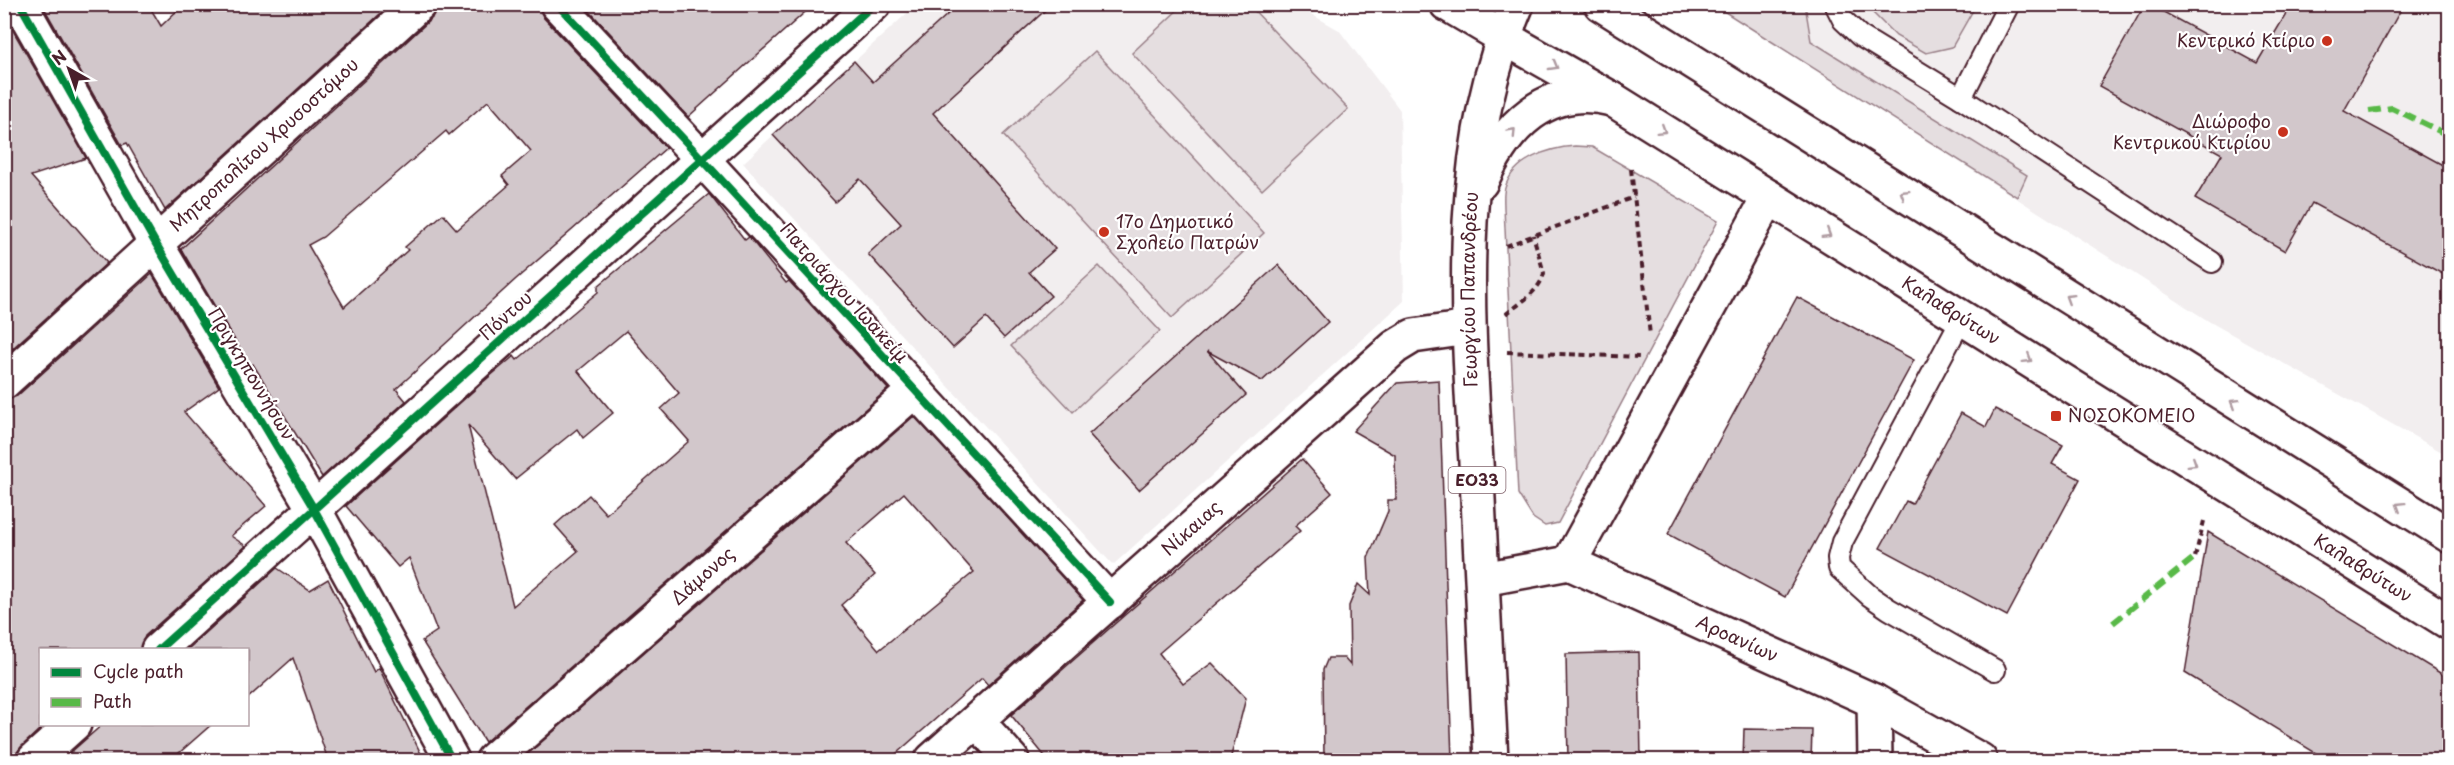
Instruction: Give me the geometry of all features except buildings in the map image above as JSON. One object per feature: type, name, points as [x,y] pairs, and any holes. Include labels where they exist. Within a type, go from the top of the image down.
[{"type":"street","name":"Πριγκηποννήσων","points":[[20,4],[156,244],[314,509],[452,760]]},
{"type":"street","name":"Μητροπολίτου Χρυσοστόμου","points":[[4,382],[419,4]]},
{"type":"street","name":"Πατριάρχου Ιωακείμ","points":[[556,4],[1110,602]]},
{"type":"street","name":"Πόντου","points":[[160,648],[874,4]]},
{"type":"street","name":"Καλαβρύτων","points":[[1447,4],[1612,99],[2450,623]]},
{"type":"street","name":"Γεωργίου Παπανδρέου","points":[[1491,760],[1483,579],[1483,324],[1469,248],[1485,103],[1503,36],[1517,4]]},
{"type":"street","points":[[1601,4],[2450,536]]},
{"type":"street","points":[[1473,200],[1486,169],[1503,142],[1539,107],[1568,96],[1595,96],[1612,99]]},
{"type":"street","points":[[1483,579],[1569,563],[1768,197]]},
{"type":"street","name":"Νίκαιας","points":[[932,760],[1395,347],[1413,336],[1483,324]]},
{"type":"street","name":"Δάμονος","points":[[493,760],[914,391]]},
{"type":"street","name":"Αροανίων","points":[[1569,563],[1874,700],[1980,760]]},
{"type":"street","points":[[1874,700],[1875,760]]},
{"type":"street","points":[[977,721],[1012,760]]},
{"type":"street","points":[[34,760],[72,726]]},
{"type":"lane","points":[[1834,4],[1844,20],[1860,36],[1961,98],[2212,262]]},
{"type":"lane","points":[[1961,98],[2009,4]]},
{"type":"lane","points":[[1962,318],[1842,542],[1838,558],[1839,568],[1870,596],[1995,670]]},
{"type":"path","points":[[1631,169],[1652,346]]},
{"type":"path","points":[[1505,247],[1634,197]]},
{"type":"path","points":[[1483,324],[1530,295],[1543,279],[1545,273],[1533,236]]},
{"type":"path","points":[[1499,352],[1641,357]]},
{"type":"path","points":[[2195,557],[2204,521]]},
{"type":"shaded area","name":"17ο Δημοτικό Σχολείο Πατρών","points":[[916,5],[1295,5],[1339,30],[1400,110],[1404,301],[1113,565],[743,163]]},
{"type":"shaded area","points":[[1183,5],[1249,5],[1348,109],[1262,190],[1132,53]]},
{"type":"shaded area","points":[[1714,5],[2449,5],[2449,456],[2210,322]]},
{"type":"shaded area","points":[[1714,5],[1805,5],[1811,41],[2027,175],[2017,197]]},
{"type":"shaded area","points":[[1865,5],[1976,5],[1952,47],[1926,53],[1896,36]]},
{"type":"shaded area","points":[[1095,51],[1264,233],[1172,318],[1003,135]]},
{"type":"shaded area","points":[[1575,146],[1592,147],[1718,221],[1558,523],[1545,526],[1533,518],[1518,494],[1504,193],[1509,178],[1524,162],[1554,149]]},
{"type":"shaded area","points":[[1099,266],[1160,331],[1073,412],[1011,346]]},
{"type":"marked path","points":[[2369,111],[2392,108],[2450,136]]},
{"type":"marked path","points":[[2113,623],[2195,557]]},
{"type":"cycle path","points":[[20,4],[156,244],[314,509],[452,760]]},
{"type":"cycle path","points":[[557,4],[1110,602]]},
{"type":"cycle path","points":[[160,648],[874,4]]},
{"type":"place","name":"Κεντρικό Κτίριο","points":[[2327,41]]},
{"type":"place","name":"Διώροφο Κεντρικού Κτιρίου","points":[[2283,132]]},
{"type":"place","name":"17ο Δημοτικό Σχολείο Πατρών","points":[[1104,232]]},
{"type":"place","name":"ΝΟΣΟΚΟΜΕΙΟ","points":[[2056,416]]}]
